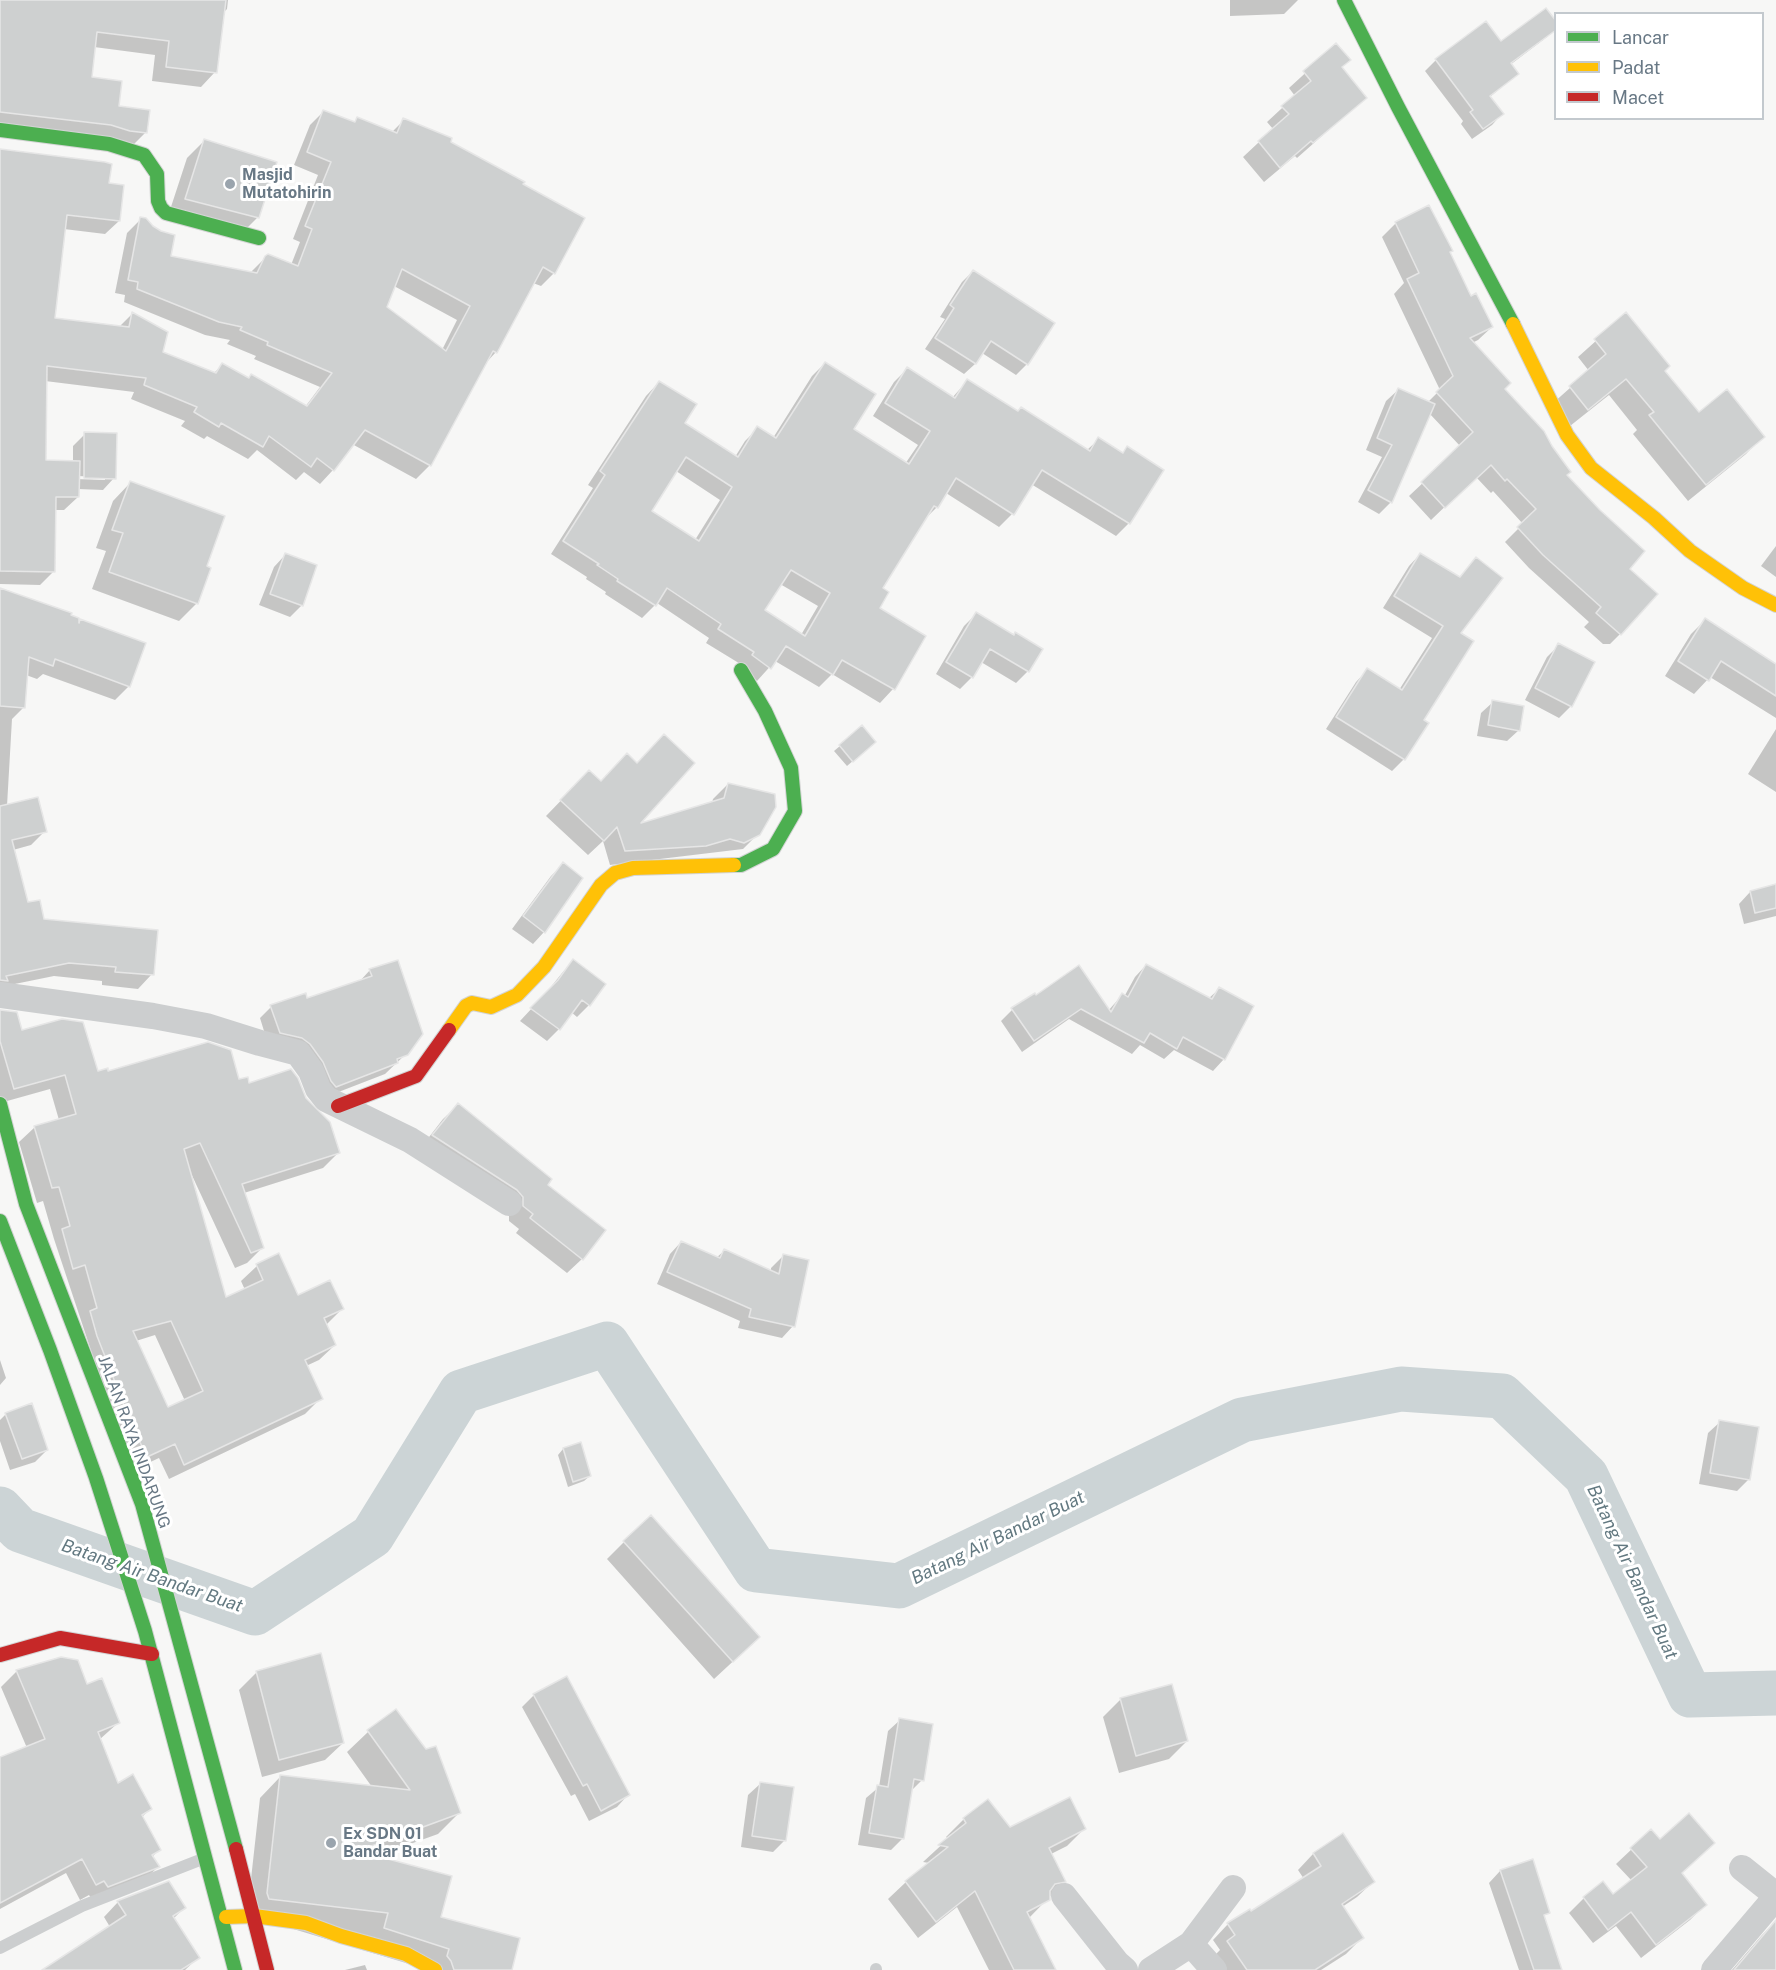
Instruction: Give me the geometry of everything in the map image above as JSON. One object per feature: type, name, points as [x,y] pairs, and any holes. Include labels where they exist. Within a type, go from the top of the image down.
[{"type":"main road","points":[[1344,0],[1377,68],[1508,314],[1567,435],[1591,468],[1654,518],[1690,551],[1743,588],[1776,605]]},
{"type":"main road","points":[[0,130],[108,144],[144,155],[157,174],[158,201],[166,213],[259,238]]},
{"type":"main road","points":[[338,1106],[416,1076],[466,1006],[472,1003],[491,1007],[517,995],[544,967],[601,885],[615,873],[633,868],[741,865],[773,849],[795,812],[792,768],[765,711],[741,670]]},
{"type":"main road","name":"JALAN RAYA INDARUNG","points":[[0,1104],[26,1204],[142,1504],[267,1970]]},
{"type":"main road","points":[[0,1221],[96,1478],[152,1653],[235,1970]]},
{"type":"main road","points":[[0,1655],[60,1638],[152,1653]]},
{"type":"main road","points":[[221,1917],[254,1916],[306,1923],[341,1936],[406,1954],[435,1970]]},
{"type":"street","points":[[0,995],[153,1016],[206,1026],[260,1044],[298,1053],[326,1099],[410,1140],[509,1203]]},
{"type":"street","points":[[1714,1970],[1776,1896],[1742,1868]]},
{"type":"street","points":[[1151,1970],[1191,1944],[1233,1888]]},
{"type":"street","points":[[1064,1896],[1125,1970]]},
{"type":"street","points":[[1191,1944],[1214,1970]]},
{"type":"lane","points":[[0,1948],[82,1906],[206,1858]]},
{"type":"building","points":[[0,0],[226,0],[217,73],[166,67],[169,41],[97,32],[92,77],[122,81],[119,106],[150,110],[147,133],[111,125],[0,112]]},
{"type":"building","points":[[1546,8],[1554,18],[1554,31],[1511,63],[1519,74],[1490,96],[1504,114],[1483,129],[1470,112],[1473,110],[1435,59],[1486,21],[1501,41]]},
{"type":"building","points":[[1336,43],[1351,60],[1342,67],[1367,98],[1280,168],[1258,141],[1289,114],[1281,106],[1311,81],[1303,71]]},
{"type":"building","points":[[323,110],[355,122],[357,117],[397,133],[403,118],[452,138],[451,142],[585,218],[555,274],[543,267],[497,353],[493,351],[431,466],[365,430],[334,471],[317,458],[311,467],[269,436],[263,447],[221,423],[219,427],[194,412],[197,407],[144,385],[146,378],[47,366],[46,460],[80,461],[79,497],[56,497],[55,572],[0,571],[0,149],[112,164],[109,183],[124,185],[120,221],[67,215],[55,318],[129,327],[132,312],[168,332],[163,352],[216,373],[222,363],[249,378],[251,374],[307,406],[332,373],[267,345],[268,342],[240,330],[242,327],[219,322],[137,289],[138,282],[128,280],[140,217],[146,218],[161,231],[175,235],[171,256],[257,273],[268,254],[298,266],[312,229],[305,226],[331,162],[307,152]],"holes":[[[402,269],[470,306],[446,351],[387,307]]]},
{"type":"building","name":"Masjid Mutatohirin","points":[[204,139],[277,162],[259,218],[185,199]]},
{"type":"building","points":[[1429,205],[1453,251],[1450,252],[1471,296],[1476,293],[1493,327],[1470,338],[1511,383],[1505,389],[1544,431],[1571,472],[1567,475],[1600,510],[1645,551],[1630,569],[1658,594],[1621,635],[1596,613],[1601,607],[1543,555],[1517,527],[1536,509],[1491,465],[1445,508],[1421,482],[1473,432],[1436,392],[1453,376],[1407,279],[1419,273],[1395,222]]},
{"type":"building","points":[[973,270],[1055,323],[1028,365],[991,341],[976,364],[935,338],[954,308],[950,305]]},
{"type":"building","points":[[1626,312],[1670,366],[1665,371],[1699,412],[1727,389],[1765,437],[1706,485],[1649,415],[1654,412],[1626,379],[1588,410],[1569,386],[1606,354],[1594,339]]},
{"type":"building","points":[[825,362],[876,394],[854,429],[909,464],[930,431],[885,403],[907,367],[955,398],[967,379],[1018,411],[1021,407],[1090,451],[1098,437],[1123,453],[1127,446],[1164,470],[1130,524],[1042,470],[1014,515],[956,478],[938,508],[934,506],[883,588],[889,592],[880,608],[926,636],[895,690],[842,660],[833,675],[786,646],[771,669],[752,655],[754,652],[718,629],[721,624],[667,588],[656,606],[617,581],[618,579],[597,565],[599,564],[563,541],[605,475],[600,471],[659,381],[697,404],[685,423],[738,457],[757,426],[776,438]],"holes":[[[686,457],[732,487],[699,541],[652,511]],[[791,570],[830,593],[805,636],[765,610]]]},
{"type":"building","points":[[1398,388],[1435,404],[1392,503],[1368,490],[1392,445],[1377,438]]},
{"type":"building","points":[[84,432],[117,433],[116,479],[84,478]]},
{"type":"building","points":[[130,481],[225,516],[207,566],[211,568],[198,604],[109,572],[123,533],[112,530]]},
{"type":"building","points":[[285,553],[317,565],[303,606],[270,594]]},
{"type":"building","points":[[1420,553],[1460,577],[1476,557],[1503,578],[1461,633],[1474,641],[1424,720],[1429,723],[1405,760],[1336,717],[1367,668],[1402,690],[1443,626],[1394,596]]},
{"type":"building","points":[[0,588],[72,613],[71,615],[79,618],[79,623],[80,619],[146,643],[130,687],[55,659],[53,666],[29,657],[25,708],[0,706]]},
{"type":"building","points":[[976,612],[1043,649],[1029,672],[990,649],[973,678],[946,662]]},
{"type":"building","points":[[1705,618],[1776,664],[1776,696],[1721,661],[1709,681],[1678,661]]},
{"type":"building","points":[[1558,643],[1595,662],[1572,707],[1535,688]]},
{"type":"building","points":[[1492,700],[1524,706],[1520,731],[1488,725]]},
{"type":"building","points":[[862,725],[876,742],[853,762],[839,745]]},
{"type":"building","points":[[664,734],[695,763],[641,823],[724,798],[728,783],[775,794],[776,807],[760,835],[744,843],[730,839],[706,846],[625,851],[617,827],[604,841],[560,800],[589,770],[601,781],[627,753],[637,763]]},
{"type":"building","points":[[38,797],[47,832],[12,840],[28,902],[40,900],[44,919],[158,930],[154,975],[115,972],[116,967],[69,963],[6,976],[8,981],[0,980],[0,806]]},
{"type":"building","points":[[563,862],[583,878],[545,933],[523,916]]},
{"type":"building","points":[[1776,884],[1776,908],[1755,913],[1750,891]]},
{"type":"building","points":[[573,959],[606,984],[590,1006],[582,1000],[560,1030],[530,1008],[558,980]]},
{"type":"building","points":[[398,960],[423,1034],[408,1055],[397,1059],[398,1063],[336,1087],[323,1062],[310,1044],[302,1038],[280,1033],[270,1005],[306,993],[307,998],[372,976],[369,969]]},
{"type":"building","points":[[1146,964],[1212,999],[1219,987],[1254,1006],[1225,1060],[1183,1037],[1177,1049],[1150,1033],[1144,1043],[1081,1009],[1034,1041],[1011,1008],[1035,993],[1036,995],[1079,965],[1111,1012],[1122,993],[1128,997]]},
{"type":"building","points":[[0,1010],[17,1012],[22,1030],[62,1019],[83,1022],[98,1071],[108,1068],[108,1071],[208,1042],[231,1050],[239,1079],[248,1077],[249,1083],[291,1069],[298,1078],[306,1098],[330,1122],[340,1153],[242,1184],[264,1248],[251,1253],[200,1143],[184,1149],[226,1297],[263,1280],[256,1264],[279,1253],[298,1295],[330,1280],[344,1309],[324,1318],[336,1345],[305,1360],[323,1399],[184,1465],[175,1444],[147,1457],[131,1423],[97,1336],[90,1311],[97,1308],[85,1265],[73,1269],[62,1229],[70,1226],[59,1187],[52,1188],[34,1126],[76,1114],[65,1075],[14,1089],[0,1041]],"holes":[[[171,1321],[203,1391],[168,1407],[133,1331]]]},
{"type":"building","points":[[458,1103],[552,1179],[548,1185],[606,1230],[583,1260],[530,1218],[533,1214],[523,1206],[523,1197],[517,1190],[432,1135]]},
{"type":"building","points":[[681,1241],[720,1258],[724,1249],[779,1274],[783,1254],[809,1260],[795,1327],[749,1317],[751,1309],[667,1272]]},
{"type":"building","points":[[32,1403],[48,1450],[22,1459],[5,1413]]},
{"type":"building","points":[[1719,1420],[1759,1427],[1750,1480],[1710,1473]]},
{"type":"building","points":[[581,1442],[591,1476],[573,1482],[563,1448]]},
{"type":"building","points":[[651,1515],[760,1637],[733,1662],[623,1541]]},
{"type":"building","points":[[321,1653],[344,1743],[279,1760],[256,1671]]},
{"type":"building","points":[[61,1657],[78,1660],[87,1684],[102,1678],[120,1723],[98,1732],[118,1783],[133,1774],[152,1809],[142,1815],[161,1850],[152,1855],[160,1867],[108,1887],[104,1881],[96,1885],[82,1859],[0,1903],[0,1757],[45,1739],[16,1670]]},
{"type":"building","points":[[567,1676],[630,1795],[601,1811],[587,1784],[583,1786],[533,1694]]},
{"type":"building","points":[[1172,1684],[1188,1741],[1136,1756],[1120,1698]]},
{"type":"building","points":[[396,1709],[426,1749],[436,1746],[461,1813],[358,1851],[452,1876],[441,1917],[520,1938],[512,1970],[454,1970],[447,1956],[449,1949],[384,1928],[388,1913],[269,1899],[267,1893],[280,1775],[410,1790],[367,1730]]},
{"type":"building","points":[[899,1718],[933,1724],[924,1781],[914,1779],[904,1839],[869,1833],[877,1785],[888,1787]]},
{"type":"building","points":[[760,1782],[794,1787],[786,1841],[752,1836]]},
{"type":"building","points":[[1070,1797],[1086,1829],[1049,1848],[1066,1882],[1055,1884],[1050,1891],[1050,1900],[1027,1912],[1056,1970],[1014,1970],[975,1891],[936,1922],[905,1881],[948,1847],[938,1845],[966,1823],[963,1818],[988,1799],[1010,1827]]},
{"type":"building","points":[[1689,1813],[1715,1843],[1682,1873],[1707,1905],[1656,1945],[1631,1912],[1608,1930],[1583,1897],[1603,1881],[1613,1894],[1647,1867],[1630,1848],[1651,1829],[1660,1839]]},
{"type":"building","points":[[1343,1833],[1375,1882],[1342,1904],[1364,1938],[1315,1970],[1247,1970],[1227,1941],[1235,1935],[1227,1923],[1250,1909],[1251,1911],[1321,1866],[1313,1853]]},
{"type":"building","points":[[1533,1859],[1550,1913],[1544,1915],[1562,1970],[1534,1970],[1500,1870]]},
{"type":"building","points":[[169,1881],[186,1908],[173,1916],[200,1958],[181,1970],[42,1970],[126,1915],[117,1901]]},
{"type":"building","points":[[1776,1920],[1776,1970],[1734,1970]]},
{"type":"waterway","name":"Batang Air Bandar Buat","points":[[0,1509],[20,1530],[255,1613],[372,1536],[461,1392],[607,1344],[756,1570],[899,1586],[1242,1420],[1401,1389],[1502,1396],[1586,1476],[1690,1695],[1776,1693]]},
{"type":"traffic: fast","points":[[1344,0],[1513,324]]},
{"type":"traffic: fast","points":[[0,130],[109,144],[144,155],[157,174],[158,201],[166,213],[259,238]]},
{"type":"traffic: fast","points":[[734,865],[741,865],[773,849],[795,811],[791,768],[765,711],[741,670]]},
{"type":"traffic: fast","points":[[0,1104],[26,1204],[142,1504],[236,1849]]},
{"type":"traffic: fast","points":[[0,1221],[96,1478],[145,1631],[235,1970]]},
{"type":"traffic: slow","points":[[1513,324],[1567,435],[1591,468],[1654,518],[1690,551],[1743,588],[1776,605]]},
{"type":"traffic: slow","points":[[449,1030],[466,1006],[472,1003],[491,1007],[517,995],[544,967],[601,885],[615,873],[633,868],[734,865]]},
{"type":"traffic: slow","points":[[226,1917],[254,1916],[306,1923],[341,1936],[406,1954],[435,1970]]},
{"type":"traffic: jam","points":[[338,1106],[416,1076],[449,1030]]},
{"type":"traffic: jam","points":[[0,1655],[60,1638],[152,1654]]},
{"type":"traffic: jam","points":[[236,1849],[267,1970]]},
{"type":"place","name":"Masjid Mutatohirin","points":[[230,184]]},
{"type":"place","name":"Ex SDN 01 Bandar Buat","points":[[331,1843]]}]
